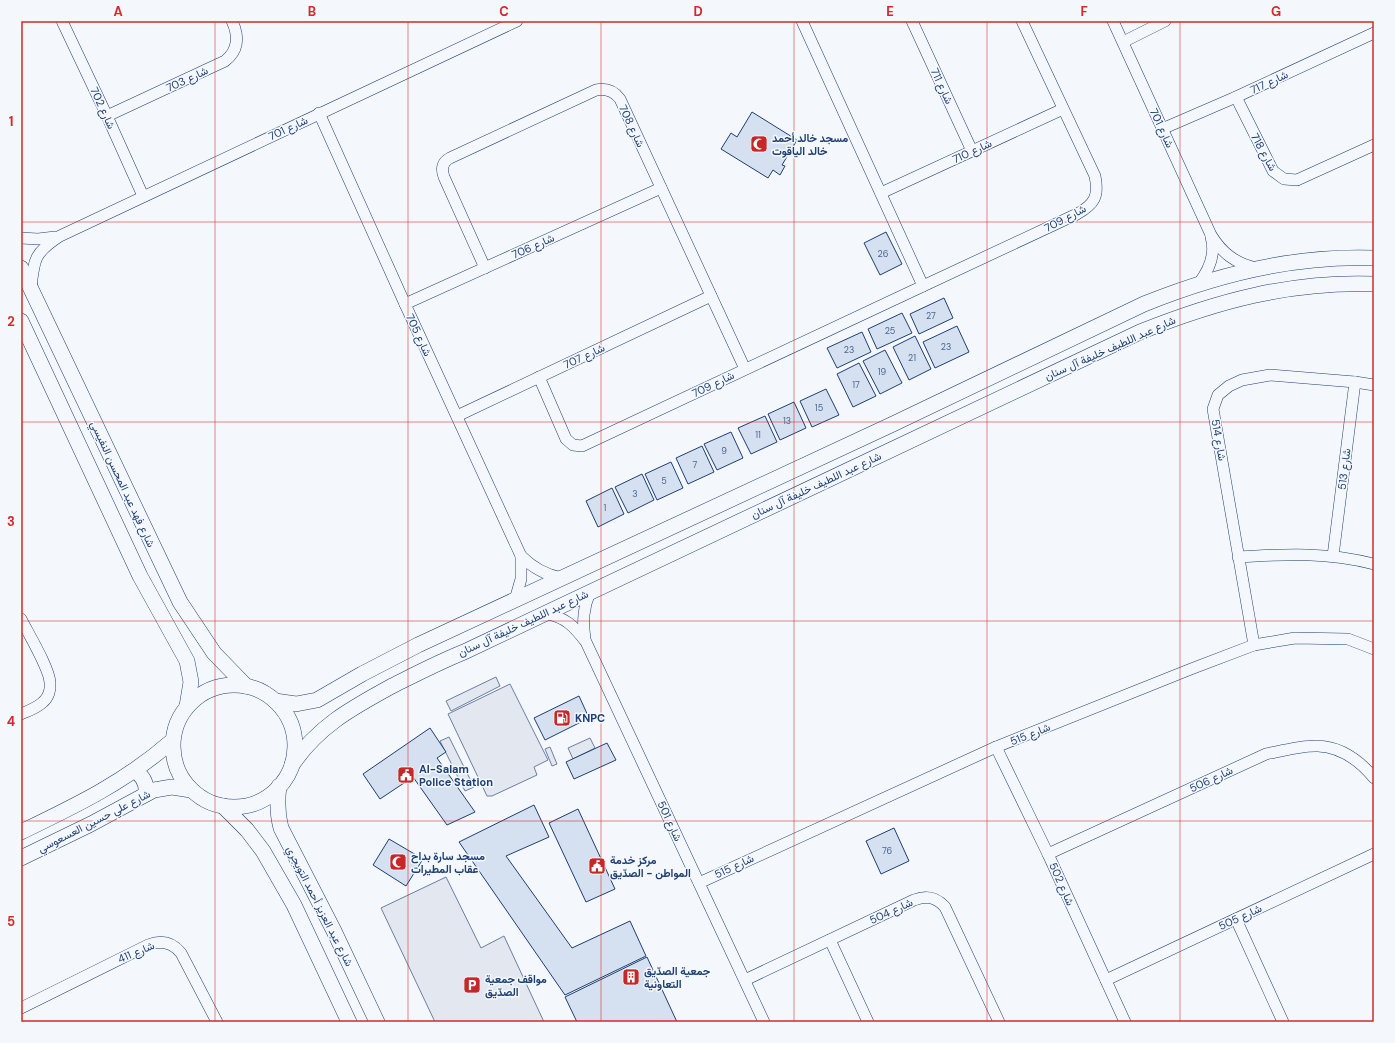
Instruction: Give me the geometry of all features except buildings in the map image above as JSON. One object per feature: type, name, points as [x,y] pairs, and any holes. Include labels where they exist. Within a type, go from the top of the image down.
[{"type":"street","name":"شارع 702","points":[[62,21],[143,196]]},
{"type":"street","name":"شارع 703","points":[[107,116],[225,61],[230,57],[236,45],[237,33],[232,21]]},
{"type":"street","name":"شارع 701","points":[[30,288],[33,266],[36,257],[46,245],[60,236],[517,21]]},
{"type":"street","points":[[802,21],[882,193],[923,286]]},
{"type":"street","name":"شارع 711","points":[[912,21],[972,151]]},
{"type":"street","name":"شارع 709","points":[[539,377],[566,439],[569,443],[578,446],[587,444],[1088,208],[1095,199],[1097,187],[1095,176],[1022,21]]},
{"type":"street","name":"شارع 701","points":[[1113,21],[1211,235],[1213,242],[1212,257],[1207,271],[1199,283]]},
{"type":"street","points":[[1122,42],[1165,21]]},
{"type":"street","name":"شارع 717","points":[[1162,129],[1236,97],[1374,33]]},
{"type":"street","name":"شارع 708","points":[[485,268],[444,177],[442,170],[444,162],[591,92],[600,89],[610,90],[617,96],[662,188],[745,369]]},
{"type":"street","name":"شارع 718","points":[[1236,97],[1269,166],[1278,176],[1284,179],[1298,180],[1374,145]]},
{"type":"street","name":"شارع 710","points":[[882,193],[1063,110]]},
{"type":"street","name":"شارع 705","points":[[319,113],[404,304],[521,556],[521,579],[515,600]]},
{"type":"street","name":"شارع 706","points":[[404,304],[662,188]]},
{"type":"street","name":"شارع 701","points":[[1211,235],[1229,257],[1242,264],[1256,268]]},
{"type":"street","name":"شارع 701","points":[[21,238],[38,239],[60,236]]},
{"type":"street","name":"شارع عبد اللطيف خليفة آل سنان","points":[[275,701],[296,704],[317,700],[390,660],[515,600],[893,424],[1144,304],[1199,283],[1256,268],[1312,260],[1374,258]]},
{"type":"street","name":"شارع فهد عبد المحسن النفيسي","points":[[21,268],[170,585],[214,653],[246,686]]},
{"type":"street","name":"شارع عبد اللطيف خليفة آل سنان","points":[[292,765],[303,749],[325,727],[351,710],[432,665],[464,652],[1134,335],[1193,312],[1246,296],[1296,287],[1374,284]]},
{"type":"street","name":"شارع 707","points":[[457,416],[711,296]]},
{"type":"street","name":"شارع فهد عبد المحسن النفيسي","points":[[21,321],[143,582],[187,661],[191,682],[187,706]]},
{"type":"street","name":"شارع 514","points":[[1254,645],[1214,409],[1218,395],[1229,386],[1242,380],[1270,375],[1374,385]]},
{"type":"street","name":"شارع 513","points":[[1333,556],[1355,382]]},
{"type":"street","points":[[810,488],[808,480],[813,470],[869,443],[885,432],[893,424]]},
{"type":"street","points":[[72,430],[87,444],[98,465],[101,467],[107,466],[111,461],[111,458]]},
{"type":"street","points":[[787,473],[794,482],[796,495]]},
{"type":"street","points":[[1238,557],[1287,554],[1333,556],[1374,564]]},
{"type":"street","name":"شارع 705","points":[[521,556],[539,571],[550,576],[562,578]]},
{"type":"street","name":"شارع 501","points":[[586,642],[583,627],[583,615],[585,603],[590,592]]},
{"type":"street","name":"شارع 501","points":[[546,613],[556,615],[566,620],[575,627],[586,642],[764,1022]]},
{"type":"street","points":[[21,619],[47,670],[51,684],[50,690],[43,702],[37,707],[21,714]]},
{"type":"street","name":"شارع 515","points":[[699,883],[996,747],[1254,645],[1295,638],[1348,639],[1374,649]]},
{"type":"street","points":[[230,685],[246,686],[257,689],[275,701],[283,709],[293,730],[295,753],[287,776],[270,795],[248,805],[235,807],[222,806],[206,800],[191,790],[184,782],[176,768],[172,752],[172,741],[177,722],[187,706],[199,695],[214,688],[230,685]]},
{"type":"street","name":"شارع علي حسين العسعوسي","points":[[21,832],[86,800],[135,771],[172,741]]},
{"type":"street","name":"شارع 506","points":[[1048,854],[1266,754],[1318,746],[1344,752],[1366,768],[1374,778]]},
{"type":"street","name":"شارع 502","points":[[996,747],[1048,854],[1125,1022]]},
{"type":"street","points":[[135,771],[144,780],[146,794]]},
{"type":"street","name":"شارع عبد العزيز أحمد التويجري","points":[[279,786],[277,805],[281,828],[330,924],[377,1022]]},
{"type":"street","name":"شارع علي حسين العسعوسي","points":[[21,858],[91,824],[154,790],[172,787],[191,790]]},
{"type":"street","name":"شارع عبد العزيز أحمد التويجري","points":[[222,806],[247,830],[263,851],[297,912],[350,1022]]},
{"type":"street","name":"شارع 505","points":[[1106,980],[1374,854]]},
{"type":"street","name":"شارع 504","points":[[744,980],[914,900],[928,897],[940,902],[948,913],[999,1022]]},
{"type":"street","points":[[1236,919],[1283,1022]]},
{"type":"street","points":[[830,940],[868,1022]]},
{"type":"street","name":"شارع 411","points":[[21,1008],[148,945],[160,942],[173,945],[182,953],[217,1022]]},
{"type":"shaded area","points":[[496,677],[500,686],[451,711],[446,701]]},
{"type":"shaded area","points":[[510,684],[548,760],[534,767],[537,775],[492,796],[487,796],[448,714]]},
{"type":"shaded area","points":[[449,737],[474,787],[465,791],[440,741]]},
{"type":"shaded area","points":[[590,738],[595,748],[573,759],[568,748]]},
{"type":"shaded area","points":[[550,747],[557,764],[552,766],[545,749]]},
{"type":"shaded area","name":"مواقف جمعية الصدّيق","points":[[446,877],[481,948],[504,936],[544,1022],[435,1022],[381,908]]},
{"type":"place","name":"مسجد خالد أحمد خالد الياقوت","points":[[759,144]]},
{"type":"place","name":"KNPC","points":[[562,718]]},
{"type":"place","name":"Al-Salam Police Station","points":[[406,775]]},
{"type":"place","name":"مسجد سارة بداح عقاب المطيرات","points":[[398,862]]},
{"type":"place","name":"مركز خدمة المواطن - الصدّيق","points":[[597,866]]},
{"type":"place","name":"جمعية الصدّيق التعاونية","points":[[631,977]]},
{"type":"place","name":"مواقف جمعية الصدّيق","points":[[472,985]]}]
